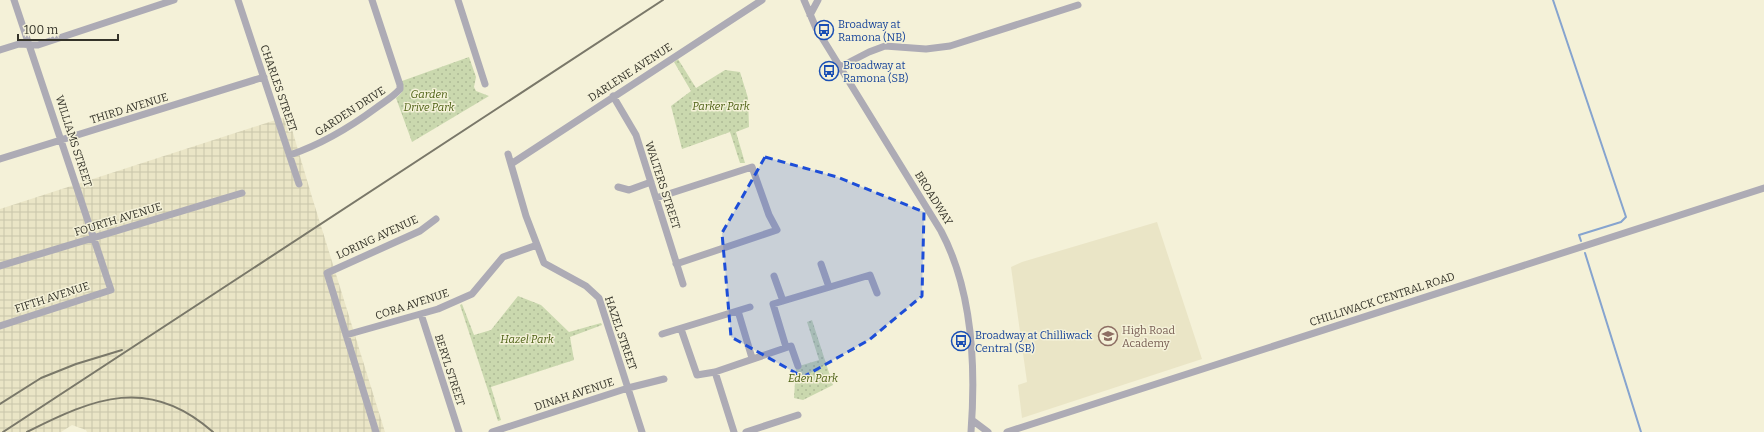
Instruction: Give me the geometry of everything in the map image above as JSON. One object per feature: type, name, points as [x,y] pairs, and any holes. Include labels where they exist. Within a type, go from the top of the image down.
[{"type":"street","name":"WILLIAMS STREET","points":[[14,0],[112,290]]},
{"type":"street","points":[[0,50],[18,44],[38,45],[174,0]]},
{"type":"street","name":"CHARLES STREET","points":[[238,0],[299,184]]},
{"type":"street","name":"GARDEN DRIVE","points":[[290,155],[312,148],[332,138],[362,118],[400,89],[400,84],[372,0]]},
{"type":"street","points":[[458,0],[485,84]]},
{"type":"street","name":"DARLENE AVENUE","points":[[511,164],[762,0]]},
{"type":"street","name":"BROADWAY","points":[[804,0],[810,15],[840,67],[941,231],[956,263],[963,293],[969,331],[973,379],[971,432]]},
{"type":"street","points":[[810,15],[818,0]]},
{"type":"street","points":[[840,67],[868,52],[885,46],[926,49],[950,46],[1078,5]]},
{"type":"street","name":"THIRD AVENUE","points":[[0,159],[264,77]]},
{"type":"street","name":"WALTERS STREET","points":[[613,96],[636,134],[683,284]]},
{"type":"street","name":"HAZEL STREET","points":[[508,154],[526,216],[544,263],[586,286],[599,298],[642,432]]},
{"type":"street","points":[[656,198],[752,167],[769,215],[777,230],[676,264]]},
{"type":"street","points":[[618,187],[629,190],[651,182]]},
{"type":"street","name":"CHILLIWACK CENTRAL ROAD","points":[[1007,432],[1764,188]]},
{"type":"street","name":"FOURTH AVENUE","points":[[0,266],[242,193]]},
{"type":"street","name":"LORING AVENUE","points":[[346,336],[327,273],[420,231],[436,219]]},
{"type":"street","name":"CORA AVENUE","points":[[346,336],[438,309],[472,294],[503,257],[537,245]]},
{"type":"street","points":[[821,264],[829,287]]},
{"type":"street","points":[[786,347],[773,304],[870,275],[877,293]]},
{"type":"street","points":[[774,276],[783,301]]},
{"type":"street","name":"FIFTH AVENUE","points":[[0,326],[112,290]]},
{"type":"street","points":[[662,334],[750,307]]},
{"type":"street","points":[[738,311],[752,358]]},
{"type":"street","name":"BERYL STREET","points":[[421,314],[459,432]]},
{"type":"street","points":[[681,328],[697,375],[715,372],[752,358],[791,346],[798,366]]},
{"type":"street","points":[[346,336],[376,432]]},
{"type":"street","points":[[715,372],[734,432]]},
{"type":"street","name":"DINAH AVENUE","points":[[492,432],[628,388],[664,379]]},
{"type":"street","points":[[746,432],[798,415]]},
{"type":"street","points":[[972,420],[988,432]]},
{"type":"highlighted area","points":[[765,157],[837,177],[924,212],[922,296],[869,340],[803,377],[731,337],[722,233]]},
{"type":"shaded area","points":[[288,116],[385,432],[87,432],[86,430],[72,425],[61,432],[0,432],[0,209]]},
{"type":"shaded area","name":"High Road Academy","points":[[1157,222],[1202,359],[1022,418],[1018,385],[1027,382],[1011,267],[1022,262]]},
{"type":"green space","name":"Garden Drive Park","points":[[469,57],[476,77],[474,87],[476,91],[489,96],[412,142],[396,98],[402,91],[402,81]]},
{"type":"green space","name":"Parker Park","points":[[678,59],[696,88],[725,70],[740,72],[748,98],[749,127],[736,132],[745,163],[740,163],[730,132],[682,149],[671,106],[691,91],[674,62]]},
{"type":"green space","name":"Hazel Park","points":[[518,296],[541,305],[569,332],[601,323],[602,325],[570,337],[574,360],[491,387],[501,420],[498,421],[460,305],[462,304],[474,335],[491,330]]},
{"type":"green space","name":"Eden Park","points":[[812,320],[833,385],[803,400],[794,398],[796,367],[819,360],[807,322]]},
{"type":"waterway","points":[[1553,0],[1626,217],[1621,222],[1579,235],[1581,241]]},
{"type":"waterway","points":[[1585,253],[1641,432]]},
{"type":"railway","points":[[3,432],[663,0]]},
{"type":"railway","points":[[0,404],[41,378],[76,364],[122,350]]},
{"type":"railway","points":[[27,432],[75,410],[98,402],[121,398],[144,398],[166,403],[189,414],[213,432]]},
{"type":"place","name":"Broadway at Ramona (NB)","points":[[824,30]]},
{"type":"place","name":"Broadway at Ramona (SB)","points":[[829,71]]},
{"type":"place","name":"High Road Academy","points":[[1108,336]]},
{"type":"place","name":"Broadway at Chilliwack Central (SB)","points":[[961,341]]}]
